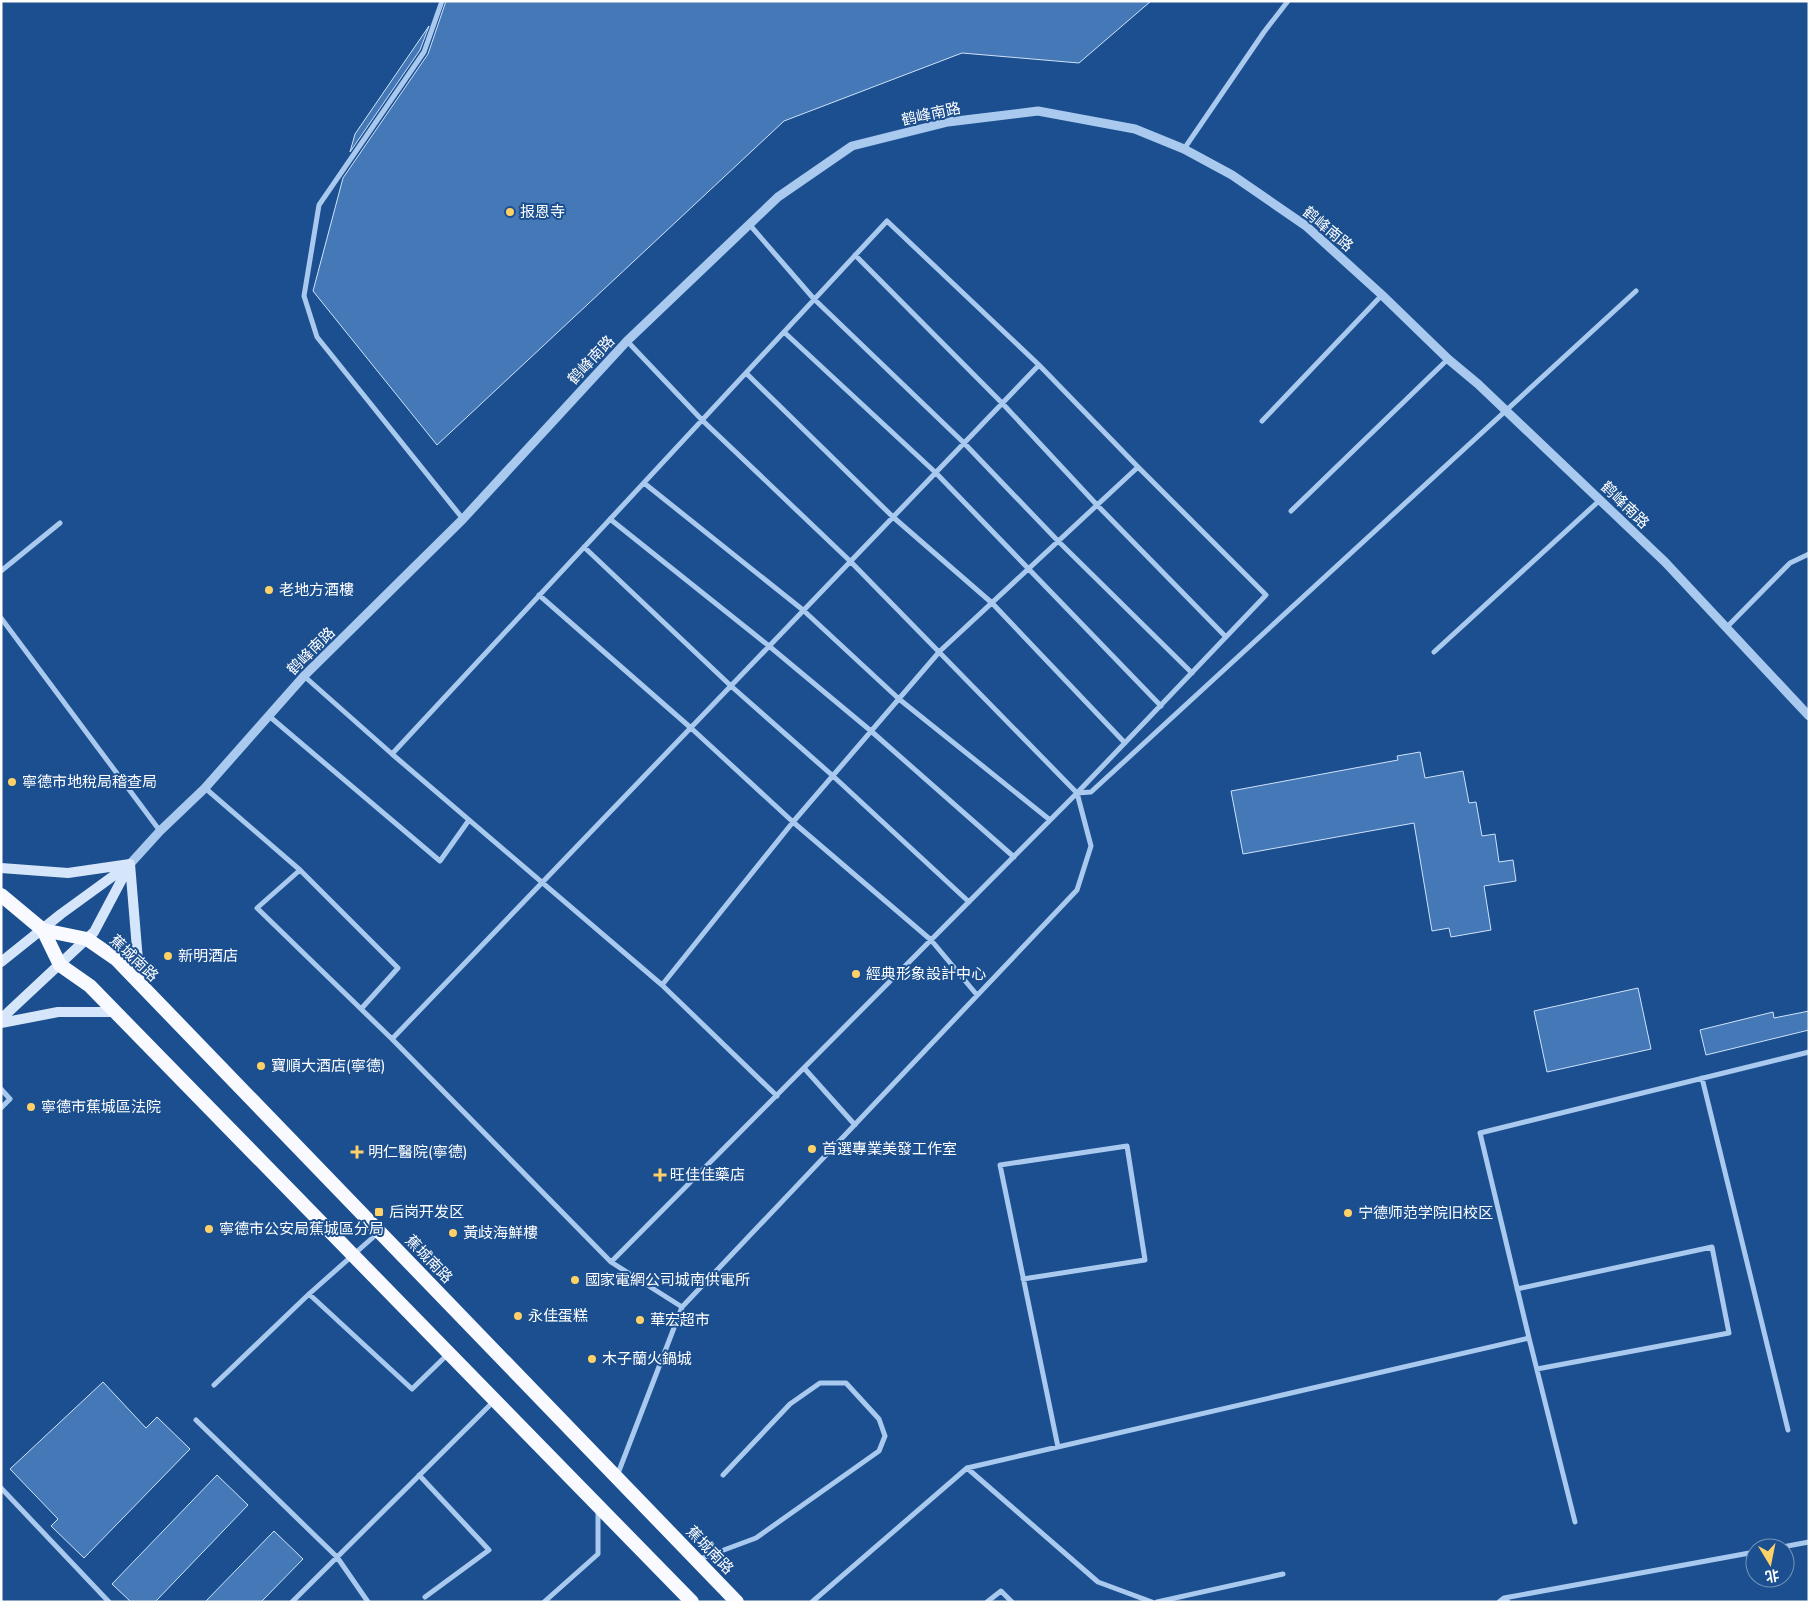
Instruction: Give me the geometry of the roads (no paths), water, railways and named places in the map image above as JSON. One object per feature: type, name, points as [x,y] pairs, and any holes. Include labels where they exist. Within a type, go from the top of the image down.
[{"type":"highway","points":[[1,895],[43,930],[60,965],[90,986],[116,1012],[692,1602]]},
{"type":"highway","name":"蕉城南路","points":[[43,930],[88,938],[116,959],[737,1602]]},
{"type":"main road","points":[[1,868],[68,873],[130,864]]},
{"type":"main road","points":[[1,962],[61,914],[130,864]]},
{"type":"main road","points":[[1,1019],[94,932],[130,864]]},
{"type":"main road","points":[[130,864],[140,984]]},
{"type":"main road","points":[[1,1023],[58,1012],[116,1012]]},
{"type":"street","points":[[442,1],[424,52],[319,205],[304,296],[317,337],[463,519]]},
{"type":"street","points":[[1184,149],[1264,32],[1288,1]]},
{"type":"street","name":"鹤峰南路","points":[[130,864],[160,831],[205,788],[304,676],[463,519],[627,341],[778,197],[852,146],[948,122],[1038,111],[1135,129],[1184,149],[1232,175],[1306,226],[1382,295],[1665,562],[1809,716]]},
{"type":"street","points":[[392,754],[887,221],[1039,364],[1138,467],[1266,595],[970,902],[611,1262]]},
{"type":"street","points":[[750,224],[814,299],[964,443],[1058,541],[1192,673]]},
{"type":"street","points":[[855,255],[1002,403],[1226,637]]},
{"type":"street","points":[[1077,793],[1091,792],[1507,412],[1636,291]]},
{"type":"street","points":[[1262,421],[1382,295]]},
{"type":"street","points":[[784,332],[935,472],[1161,706]]},
{"type":"street","points":[[617,1477],[682,1307],[1077,890],[1091,846],[1077,793],[940,651],[850,561],[702,420],[627,341]]},
{"type":"street","points":[[1291,510],[1448,359]]},
{"type":"street","points":[[392,1039],[1039,364]]},
{"type":"street","points":[[746,373],[893,517],[992,603],[1125,743]]},
{"type":"street","points":[[662,986],[793,822],[940,651],[1138,467]]},
{"type":"street","points":[[644,483],[803,610],[899,698],[1050,820]]},
{"type":"street","points":[[1434,652],[1600,500]]},
{"type":"street","points":[[610,519],[769,646],[871,731],[1014,857]]},
{"type":"street","points":[[1,571],[60,523]]},
{"type":"street","points":[[584,547],[730,686],[833,776],[970,902]]},
{"type":"street","points":[[1726,628],[1790,563],[1809,554]]},
{"type":"street","points":[[539,595],[691,728],[793,822],[931,940],[977,995]]},
{"type":"street","points":[[1,618],[160,831]]},
{"type":"street","points":[[304,676],[662,986],[777,1096]]},
{"type":"street","points":[[270,716],[440,862],[470,820]]},
{"type":"street","points":[[205,788],[300,870],[398,968],[361,1009]]},
{"type":"street","points":[[300,870],[258,908],[392,1039],[611,1262],[682,1307]]},
{"type":"street","points":[[1575,1522],[1480,1133],[1809,1052]]},
{"type":"street","points":[[804,1068],[855,1125]]},
{"type":"street","points":[[1702,1078],[1788,1430]]},
{"type":"street","points":[[1,1089],[10,1099],[1,1108]]},
{"type":"street","points":[[1023,1279],[1145,1260],[1127,1146],[1000,1165],[1023,1279],[1058,1447]]},
{"type":"street","points":[[214,1386],[309,1294],[380,1232]]},
{"type":"street","points":[[1517,1289],[1712,1247],[1729,1334],[1537,1368]]},
{"type":"street","points":[[309,1294],[412,1389],[449,1353]]},
{"type":"street","points":[[812,1602],[967,1468],[1529,1338]]},
{"type":"street","points":[[697,1560],[756,1538],[879,1451],[885,1436],[879,1419],[846,1383],[820,1383],[790,1404],[724,1475]]},
{"type":"street","points":[[292,1602],[495,1400]]},
{"type":"street","points":[[196,1420],[337,1557],[368,1602]]},
{"type":"street","points":[[967,1468],[1098,1582],[1152,1602]]},
{"type":"street","points":[[419,1475],[489,1550],[425,1597]]},
{"type":"street","points":[[1,1488],[108,1602]]},
{"type":"street","points":[[544,1602],[598,1554],[598,1505]]},
{"type":"street","points":[[1795,1545],[1809,1542]]},
{"type":"street","points":[[1499,1602],[1745,1554]]},
{"type":"street","points":[[1157,1602],[1283,1574]]},
{"type":"street","points":[[987,1602],[1001,1591],[1012,1602]]},
{"type":"place","name":"报恩寺","points":[[510,212]]},
{"type":"place","name":"老地方酒樓","points":[[269,590]]},
{"type":"place","name":"寧德市地稅局稽查局","points":[[12,782]]},
{"type":"place","name":"新明酒店","points":[[168,956]]},
{"type":"place","name":"經典形象設計中心","points":[[856,974]]},
{"type":"place","name":"寶順大酒店(寧德)","points":[[261,1066]]},
{"type":"place","name":"寧德市蕉城區法院","points":[[31,1107]]},
{"type":"place","name":"首選專業美發工作室","points":[[812,1149]]},
{"type":"place","name":"明仁醫院(寧德)","points":[[357,1152]]},
{"type":"place","name":"旺佳佳藥店","points":[[660,1175]]},
{"type":"place","name":"后岗开发区","points":[[379,1212]]},
{"type":"place","name":"宁德师范学院旧校区","points":[[1348,1213]]},
{"type":"place","name":"寧德市公安局蕉城區分局","points":[[209,1229]]},
{"type":"place","name":"黃歧海鮮樓","points":[[453,1233]]},
{"type":"place","name":"國家電網公司城南供電所","points":[[575,1280]]},
{"type":"place","name":"永佳蛋糕","points":[[518,1316]]},
{"type":"place","name":"華宏超市","points":[[640,1320]]},
{"type":"place","name":"木子蘭火鍋城","points":[[592,1359]]}]
